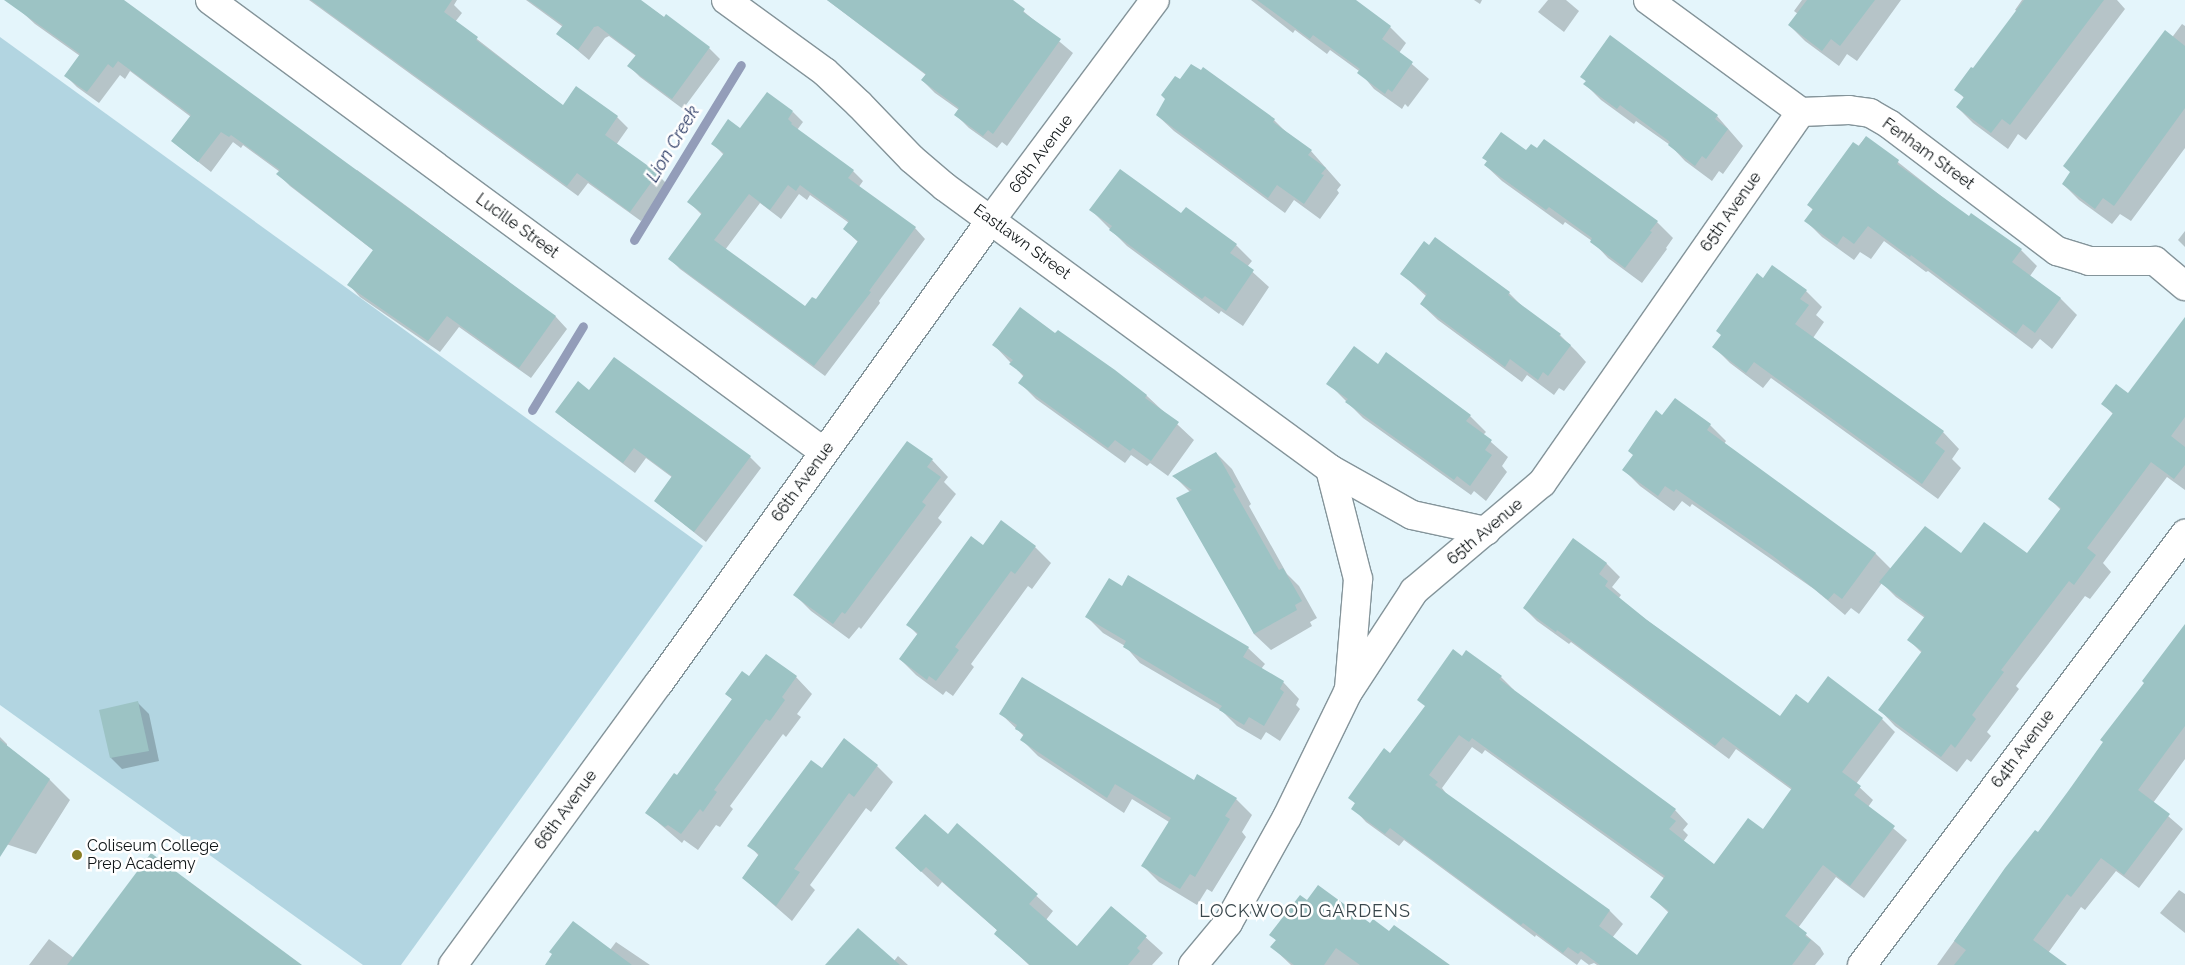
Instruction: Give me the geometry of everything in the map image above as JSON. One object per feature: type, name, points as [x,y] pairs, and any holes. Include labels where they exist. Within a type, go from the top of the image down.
[{"type":"street","name":"Lucille Street","points":[[210,0],[824,452]]},
{"type":"street","name":"Eastlawn Street","points":[[726,0],[824,72],[859,104],[912,159],[945,187],[1330,469],[1412,515],[1486,531]]},
{"type":"street","name":"66th Avenue","points":[[453,965],[654,691],[991,220],[1155,0]]},
{"type":"street","points":[[1648,0],[1801,112]]},
{"type":"street","name":"Fenham Street","points":[[1801,112],[1849,110],[1870,112],[1889,124],[2057,251],[2089,261],[2155,262],[2185,286]]},
{"type":"street","name":"65th Avenue","points":[[1194,965],[1228,923],[1287,817],[1348,692],[1414,591],[1542,483],[1801,112]]},
{"type":"street","points":[[1330,469],[1358,579],[1348,692]]},
{"type":"street","name":"64th Avenue","points":[[1862,965],[2185,534]]},
{"type":"shaded area","points":[[0,37],[703,546],[401,965],[363,965],[0,705]]},
{"type":"building","points":[[4,0],[124,0],[556,316],[519,368],[447,316],[428,341],[347,285],[373,250],[276,174],[280,170],[231,135],[229,137],[221,132],[198,162],[171,141],[191,115],[118,61],[113,68],[108,64],[87,92],[64,76],[80,54]]},
{"type":"building","points":[[311,0],[452,0],[444,12],[478,37],[476,40],[563,105],[576,86],[618,116],[605,135],[658,173],[630,212],[577,173],[567,186]]},
{"type":"building","points":[[528,0],[641,0],[664,17],[666,14],[710,47],[672,99],[627,66],[636,55],[598,26],[594,27],[578,50],[556,34],[563,25]]},
{"type":"building","points":[[827,0],[1013,0],[1025,9],[1023,12],[1061,39],[993,134],[988,130],[983,136],[954,115],[959,108],[921,80],[926,74]]},
{"type":"building","points":[[1257,0],[1356,0],[1391,26],[1382,39],[1413,62],[1392,92],[1388,89],[1385,94],[1357,73],[1360,69],[1313,35],[1310,39]]},
{"type":"building","points":[[1807,0],[1875,0],[1840,46],[1831,39],[1822,51],[1788,25]]},
{"type":"building","points":[[2024,0],[2104,0],[2010,125],[2002,119],[1991,133],[1956,107],[1964,97],[1954,90]]},
{"type":"building","points":[[2165,30],[2185,46],[2185,108],[2114,206],[2103,198],[2095,209],[2062,184],[2070,172],[2063,166]]},
{"type":"building","points":[[1610,35],[1718,115],[1715,119],[1728,129],[1706,159],[1702,156],[1695,166],[1668,145],[1670,142],[1620,105],[1617,109],[1583,84],[1586,81],[1580,77]]},
{"type":"building","points":[[1191,64],[1201,70],[1203,67],[1275,119],[1273,122],[1312,150],[1308,155],[1326,168],[1321,174],[1324,175],[1304,204],[1277,185],[1268,198],[1156,115],[1165,99],[1161,95],[1175,76],[1180,79]]},
{"type":"building","points":[[767,92],[793,111],[788,119],[791,124],[854,170],[848,178],[916,227],[869,291],[871,292],[814,366],[668,259],[702,213],[687,202],[724,153],[711,144],[728,119],[740,128]],"holes":[[[788,185],[796,191],[800,185],[849,221],[843,229],[858,241],[816,299],[812,297],[805,306],[714,240],[749,194],[770,210]]]},
{"type":"building","points":[[1501,132],[1526,150],[1531,144],[1537,148],[1544,139],[1658,221],[1625,268],[1590,242],[1592,238],[1549,207],[1546,210],[1484,165],[1487,161],[1482,158]]},
{"type":"building","points":[[1866,136],[1899,160],[1897,164],[1969,216],[1971,213],[2022,249],[2012,262],[2061,298],[2035,333],[2023,324],[2016,334],[1911,255],[1910,257],[1868,226],[1854,244],[1843,236],[1837,245],[1804,221],[1813,209],[1807,205],[1853,142],[1859,146]]},
{"type":"building","points":[[1120,169],[1181,213],[1186,207],[1237,244],[1230,253],[1254,270],[1226,311],[1205,296],[1202,299],[1109,230],[1112,226],[1089,210]]},
{"type":"building","points":[[1435,237],[1510,292],[1508,295],[1561,334],[1559,336],[1571,345],[1548,376],[1543,372],[1538,380],[1510,359],[1505,367],[1420,304],[1427,294],[1400,274],[1424,241],[1429,245]]},
{"type":"building","points":[[1772,265],[1807,290],[1800,299],[1809,305],[1795,324],[1944,431],[1935,443],[1945,451],[1922,484],[1754,362],[1746,373],[1712,347],[1721,335],[1716,331],[1757,273],[1763,278]]},
{"type":"building","points":[[1020,307],[1055,333],[1058,330],[1115,370],[1147,395],[1145,398],[1179,422],[1151,461],[1133,448],[1130,451],[1115,440],[1108,448],[1018,383],[1024,375],[1009,364],[1013,360],[992,345]]},
{"type":"building","points":[[2185,317],[2185,417],[2171,436],[2185,447],[2185,465],[2174,479],[2151,462],[2087,548],[2096,555],[2074,585],[2069,581],[2001,670],[2004,672],[1972,715],[1976,719],[1955,748],[1951,744],[1941,757],[1878,710],[1922,651],[1907,640],[1925,616],[1879,582],[1925,526],[1961,553],[1984,522],[2027,553],[2061,508],[2048,499],[2113,413],[2101,404],[2116,384],[2128,393]]},
{"type":"building","points":[[1354,346],[1378,364],[1386,352],[1471,415],[1466,421],[1492,440],[1485,450],[1492,455],[1470,486],[1457,476],[1454,480],[1345,402],[1348,399],[1326,384]]},
{"type":"building","points":[[614,357],[751,456],[694,532],[654,501],[672,476],[634,448],[623,463],[555,412],[578,381],[589,390]]},
{"type":"building","points":[[1675,398],[1711,424],[1707,430],[1876,553],[1842,599],[1834,593],[1828,600],[1773,556],[1676,489],[1674,492],[1665,486],[1658,496],[1622,470],[1633,455],[1628,451],[1656,410],[1662,415]]},
{"type":"building","points":[[907,441],[933,459],[927,467],[941,477],[922,502],[926,505],[845,614],[842,612],[833,624],[793,595]]},
{"type":"building","points":[[1216,452],[1236,487],[1233,489],[1279,570],[1283,568],[1302,601],[1295,605],[1297,610],[1254,634],[1176,498],[1192,490],[1172,476]]},
{"type":"building","points":[[1001,520],[1036,546],[1015,574],[1011,571],[955,647],[959,650],[936,681],[929,676],[927,680],[899,659],[918,633],[906,625],[971,536],[983,545]]},
{"type":"building","points":[[1573,538],[1607,563],[1599,574],[1608,581],[1605,586],[1647,620],[1780,716],[1796,694],[1808,703],[1828,676],[1883,718],[1842,772],[1861,786],[1854,795],[1895,826],[1850,886],[1823,865],[1785,916],[1807,933],[1805,936],[1811,940],[1792,965],[1600,965],[1581,951],[1578,954],[1568,947],[1563,953],[1523,923],[1521,925],[1390,828],[1385,834],[1351,809],[1355,803],[1348,798],[1384,748],[1390,753],[1425,706],[1417,700],[1453,649],[1462,656],[1466,650],[1502,676],[1499,679],[1676,809],[1670,817],[1676,821],[1669,829],[1714,864],[1748,818],[1763,829],[1792,788],[1723,737],[1715,746],[1557,630],[1556,632],[1523,608]],"holes":[[[1459,735],[1469,742],[1472,738],[1665,876],[1650,897],[1669,911],[1637,955],[1599,926],[1610,910],[1435,785],[1438,782],[1429,775]]]},
{"type":"building","points":[[1128,575],[1249,647],[1243,657],[1284,681],[1280,689],[1284,692],[1264,726],[1249,717],[1244,725],[1219,710],[1222,706],[1123,647],[1126,641],[1085,617],[1109,578],[1122,586]]},
{"type":"building","points":[[2185,624],[2185,726],[2138,790],[2170,814],[2124,875],[2101,858],[2071,897],[2067,894],[2033,940],[2067,965],[1954,965],[1966,950],[1954,941],[2005,868],[2035,830],[2038,832],[2069,790],[2103,742],[2100,740],[2144,683],[2142,681]]},
{"type":"building","points":[[766,654],[797,676],[782,697],[785,700],[770,721],[766,719],[714,790],[717,792],[703,812],[700,809],[681,834],[668,825],[665,827],[645,813],[674,773],[677,775],[732,699],[725,694],[742,671],[749,676]]},
{"type":"building","points":[[1022,677],[1194,780],[1197,774],[1237,798],[1225,816],[1230,819],[1195,877],[1190,874],[1180,889],[1141,866],[1171,818],[1115,784],[1107,798],[1020,740],[1024,734],[1015,729],[1017,725],[999,714]]},
{"type":"building","points":[[138,701],[149,751],[110,758],[99,710]]},
{"type":"building","points":[[844,738],[878,765],[854,797],[849,793],[794,869],[800,872],[776,906],[742,878],[759,854],[747,846],[811,760],[822,768]]},
{"type":"building","points":[[0,740],[50,779],[0,857]]},
{"type":"building","points":[[925,814],[948,834],[957,823],[987,849],[1038,894],[1029,904],[1077,946],[1111,906],[1147,936],[1137,948],[1140,951],[1128,965],[1030,965],[994,934],[997,930],[926,867],[921,872],[895,848]]},
{"type":"building","points":[[151,853],[302,965],[67,965]]},
{"type":"building","points":[[1318,885],[1370,923],[1373,919],[1389,931],[1394,925],[1450,965],[1360,965],[1336,948],[1324,965],[1294,965],[1270,947],[1276,940],[1269,935],[1300,895],[1307,900]]},
{"type":"building","points":[[573,921],[632,965],[545,965],[552,954],[549,952]]},
{"type":"building","points":[[858,928],[900,965],[825,965]]},
{"type":"waterway","name":"Lion Creek","points":[[634,240],[741,65]]},
{"type":"waterway","name":"Lion Creek","points":[[532,410],[583,326]]},
{"type":"place","name":"Coliseum College Prep Academy","points":[[77,855]]},
{"type":"district","name":"LOCKWOOD GARDENS","points":[[1305,911]]}]
